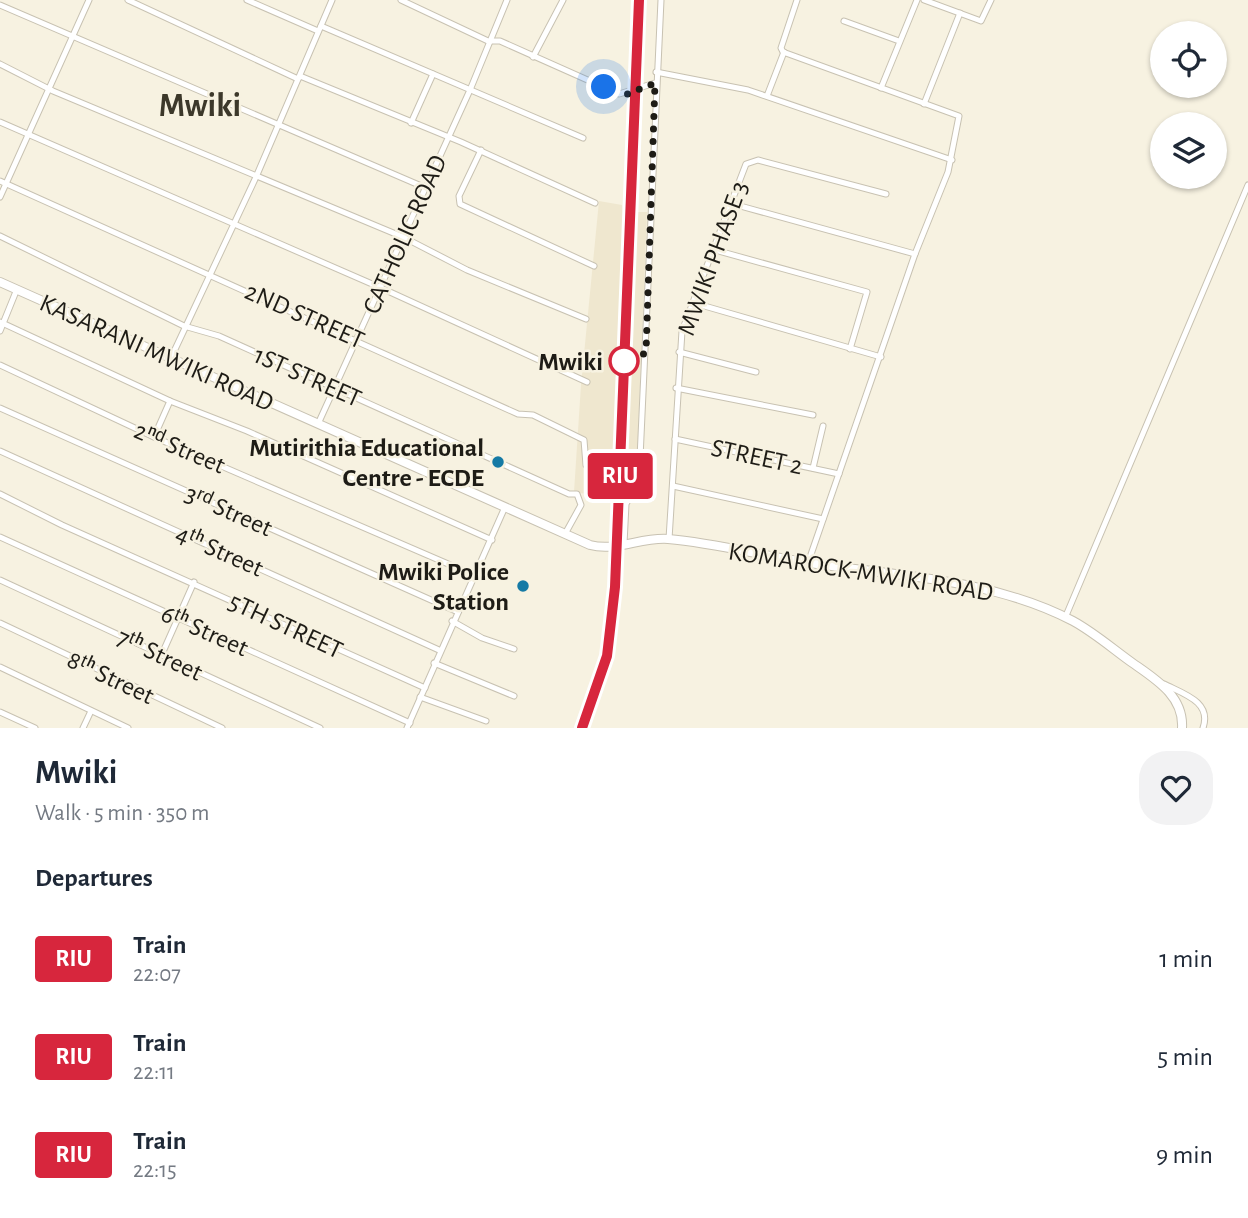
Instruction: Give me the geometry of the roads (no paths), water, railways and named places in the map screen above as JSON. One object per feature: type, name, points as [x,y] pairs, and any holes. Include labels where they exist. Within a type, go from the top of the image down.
[{"type":"main road","name":"KASARANI MWIKI ROAD","points":[[0,282],[565,534],[597,547],[624,544]]},
{"type":"main road","name":"KOMAROCK-MWIKI ROAD","points":[[624,544],[669,539],[808,563],[968,585],[1027,602],[1091,632],[1157,681],[1178,702],[1183,716],[1182,728]]},
{"type":"street","points":[[0,197],[3,182],[89,0]]},
{"type":"street","points":[[128,0],[299,77],[481,150],[595,203]]},
{"type":"street","points":[[247,0],[433,74],[583,138]]},
{"type":"street","points":[[170,359],[256,177],[276,125],[332,0]]},
{"type":"street","points":[[401,0],[488,41],[500,41],[619,94],[655,83]]},
{"type":"street","name":"CATHOLIC ROAD","points":[[317,424],[336,389],[379,287],[470,90],[507,0]]},
{"type":"street","points":[[533,57],[563,0]]},
{"type":"street","points":[[624,544],[626,500],[639,480],[655,83],[661,0]]},
{"type":"street","points":[[797,0],[781,48],[784,52],[959,116],[952,160],[915,254],[808,563]]},
{"type":"street","points":[[881,88],[917,0]]},
{"type":"street","points":[[924,0],[942,3],[982,21],[991,0]]},
{"type":"street","points":[[0,5],[426,188]]},
{"type":"street","points":[[924,104],[960,13]]},
{"type":"street","points":[[844,21],[899,41]]},
{"type":"street","points":[[767,96],[784,52]]},
{"type":"street","points":[[0,64],[50,86],[53,91],[403,237],[467,270],[586,319]]},
{"type":"street","points":[[656,72],[728,85],[767,96],[952,160]]},
{"type":"street","points":[[411,123],[433,74]]},
{"type":"street","points":[[0,122],[379,287],[587,382]]},
{"type":"street","points":[[481,150],[459,196],[460,204],[594,267]]},
{"type":"street","name":"MWIKI PHASE 3","points":[[669,539],[676,388],[685,320],[733,204],[746,164],[753,160],[886,194]]},
{"type":"street","name":"2ND STREET","points":[[3,182],[211,273],[519,414],[533,415],[584,440],[586,465]]},
{"type":"street","points":[[1065,618],[1248,185]]},
{"type":"street","points":[[733,204],[915,254]]},
{"type":"street","name":"1ST STREET","points":[[0,236],[184,326],[219,336],[569,494],[577,494],[580,497],[580,505],[565,534]]},
{"type":"street","points":[[715,250],[867,292],[850,349]]},
{"type":"street","points":[[0,331],[17,289]]},
{"type":"street","points":[[694,303],[881,357]]},
{"type":"street","points":[[2,323],[170,401],[247,431],[492,540]]},
{"type":"street","points":[[679,352],[756,372]]},
{"type":"street","name":"2ⁿᵈ Street","points":[[0,365],[154,437],[476,576]]},
{"type":"street","points":[[676,388],[813,415]]},
{"type":"street","points":[[154,437],[170,401]]},
{"type":"street","name":"3ʳᵈ Street","points":[[0,408],[458,612]]},
{"type":"street","points":[[813,468],[823,426]]},
{"type":"street","name":"STREET 2","points":[[675,439],[839,474]]},
{"type":"street","name":"4ᵗʰ Street","points":[[0,451],[439,650]]},
{"type":"street","points":[[673,486],[823,519]]},
{"type":"street","name":"5TH STREET","points":[[0,494],[425,688]]},
{"type":"street","points":[[408,725],[439,650],[476,576],[505,507]]},
{"type":"street","name":"6ᵗʰ Street","points":[[0,537],[408,725]]},
{"type":"street","name":"7ᵗʰ Street","points":[[0,580],[320,728]]},
{"type":"street","points":[[162,654],[194,582]]},
{"type":"street","points":[[452,621],[482,638],[514,649]]},
{"type":"street","name":"8ᵗʰ Street","points":[[0,623],[222,728]]},
{"type":"street","points":[[434,663],[514,696]]},
{"type":"street","points":[[0,667],[128,728]]},
{"type":"street","points":[[1157,681],[1202,706],[1206,716],[1203,728]]},
{"type":"street","points":[[420,697],[486,720]]},
{"type":"street","points":[[83,728],[91,710]]},
{"type":"street","points":[[0,712],[35,728]]},
{"type":"street","points":[[12,728],[16,720]]},
{"type":"railway","points":[[582,728],[607,657],[615,587],[639,0]]},
{"type":"train","name":"RIU","points":[[582,728],[607,656],[615,587],[639,0]]},
{"type":"place","name":"Mwiki","points":[[624,361]]},
{"type":"place","name":"Mutirithia Educational Centre - ECDE","points":[[498,462]]},
{"type":"place","name":"Mwiki Police Station","points":[[523,586]]},
{"type":"district","name":"Mwiki","points":[[200,104]]}]
